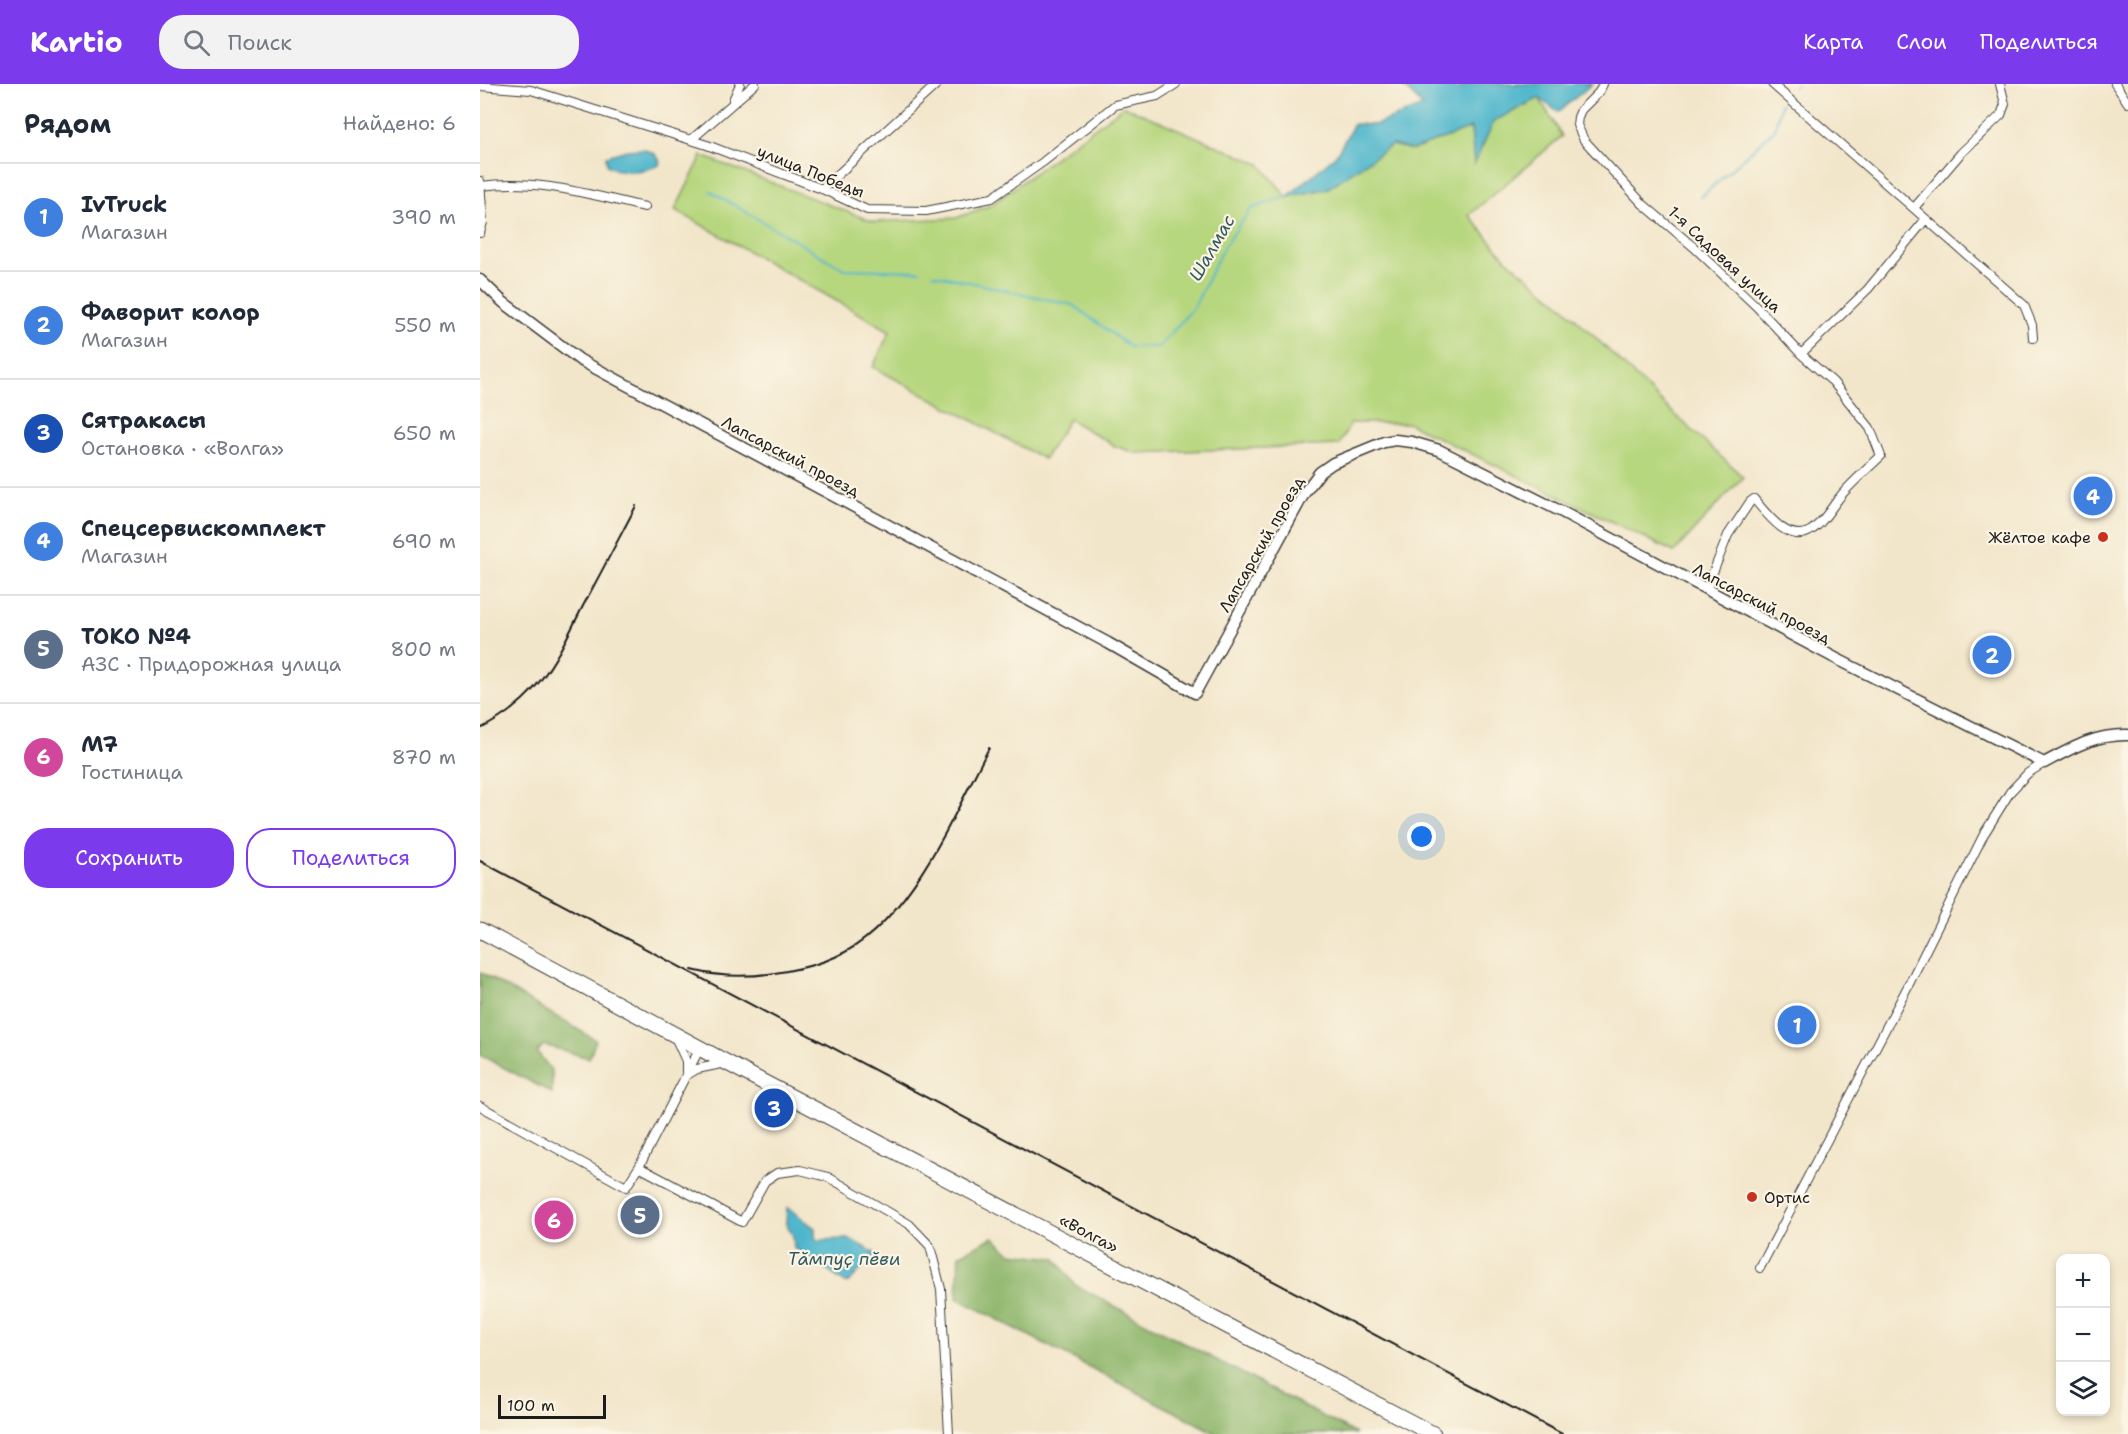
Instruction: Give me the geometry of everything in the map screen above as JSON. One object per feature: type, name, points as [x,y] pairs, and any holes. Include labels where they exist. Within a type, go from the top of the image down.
[{"type":"highway","name":"«Волга»","points":[[480,930],[674,1035],[1433,1434]]},
{"type":"street","points":[[531,90],[538,84]]},
{"type":"street","points":[[731,104],[740,84]]},
{"type":"street","points":[[691,140],[755,84]]},
{"type":"street","points":[[822,189],[937,84]]},
{"type":"street","name":"улица Победы","points":[[480,86],[531,90],[691,140],[822,189],[867,210],[926,211],[992,198],[1043,162],[1115,105],[1157,96],[1176,84]]},
{"type":"street","name":"1-я Садовая улица","points":[[1603,84],[1599,92],[1581,110],[1578,117],[1577,125],[1584,140],[1644,204],[1705,257],[1801,354],[1833,382],[1862,416],[1874,435],[1881,456],[1844,492],[1819,523],[1806,533],[1793,533],[1785,530],[1774,522],[1754,499],[1749,502],[1728,535],[1706,590]]},
{"type":"street","points":[[1772,84],[2024,305],[2032,325],[2033,338]]},
{"type":"street","points":[[1914,208],[1961,153],[2001,115],[2005,104],[2000,84]]},
{"type":"street","points":[[2115,84],[2128,103]]},
{"type":"street","points":[[480,181],[483,222],[480,233]]},
{"type":"street","points":[[481,186],[517,183],[544,185],[645,207]]},
{"type":"street","points":[[1801,354],[1868,289],[1925,220]]},
{"type":"street","name":"Лапсарский проезд","points":[[480,280],[503,302],[580,360],[1108,643],[1195,693],[1305,492],[1320,472],[1334,463],[1384,442],[1395,440],[1412,442],[1439,450],[1564,513],[1845,663],[2044,763]]},
{"type":"street","points":[[1760,1268],[1909,984],[1984,834],[2010,792],[2028,773],[2095,738],[2111,734],[2128,735]]},
{"type":"street","points":[[674,1035],[682,1047],[687,1075]]},
{"type":"street","points":[[480,1106],[626,1187],[639,1167],[700,1048]]},
{"type":"street","points":[[687,1075],[697,1068],[727,1063]]},
{"type":"street","points":[[639,1167],[742,1222],[765,1181],[777,1173],[800,1170],[828,1177],[909,1224],[930,1246],[941,1289],[949,1434]]},
{"type":"green space","points":[[1539,98],[1562,136],[1469,215],[1506,259],[1565,308],[1743,477],[1674,552],[1408,423],[1351,423],[1339,445],[1135,453],[1115,446],[1069,419],[1044,459],[873,367],[890,331],[675,210],[702,156],[874,222],[956,218],[991,205],[1124,106],[1260,164],[1287,197],[1328,188],[1392,145],[1412,150],[1471,128],[1474,163],[1494,121]]},
{"type":"green space","points":[[480,972],[596,1040],[589,1058],[544,1045],[537,1052],[552,1071],[552,1093],[480,1055]]},
{"type":"green space","points":[[993,1237],[1010,1253],[1055,1258],[1075,1285],[1356,1434],[1217,1434],[957,1298],[959,1255]]},
{"type":"water","points":[[1407,84],[1449,84],[1456,90],[1467,84],[1592,84],[1558,112],[1539,98],[1494,121],[1474,164],[1471,128],[1412,150],[1392,145],[1328,188],[1287,197],[1336,155],[1354,124],[1375,125],[1423,106],[1404,87]]},
{"type":"water","points":[[643,149],[654,153],[660,161],[659,165],[647,169],[625,171],[607,165],[606,156],[627,150]]},
{"type":"water","name":"Тӑмпуҫ пӗви","points":[[787,1207],[815,1228],[815,1238],[818,1240],[850,1239],[876,1254],[847,1284],[794,1248],[793,1236],[786,1223]]},
{"type":"waterway","points":[[1794,87],[1797,84]]},
{"type":"waterway","points":[[1700,198],[1775,129],[1781,104]]},
{"type":"waterway","name":"Шалмас","points":[[710,191],[844,269],[920,271]]},
{"type":"waterway","name":"Шалмас","points":[[933,274],[1073,305],[1130,347],[1159,347],[1194,307],[1223,248],[1251,209],[1288,196]]},
{"type":"railway","points":[[480,729],[517,705],[544,676],[564,643],[636,506]]},
{"type":"railway","points":[[692,970],[728,975],[775,973],[823,962],[861,942],[885,920],[926,866],[989,748]]},
{"type":"railway","points":[[480,861],[1562,1434]]},
{"type":"place","name":"Спецсервискомплект","points":[[2093,496]]},
{"type":"place","name":"Жёлтое кафе","points":[[2103,537]]},
{"type":"place","name":"Фаворит колор","points":[[1992,655]]},
{"type":"place","name":"IvTruck","points":[[1797,1025]]},
{"type":"place","name":"Сятракасы","points":[[774,1108]]},
{"type":"place","name":"Ортис","points":[[1752,1197]]},
{"type":"place","name":"ТОКО №4","points":[[640,1215]]},
{"type":"place","name":"М7","points":[[554,1220]]}]
